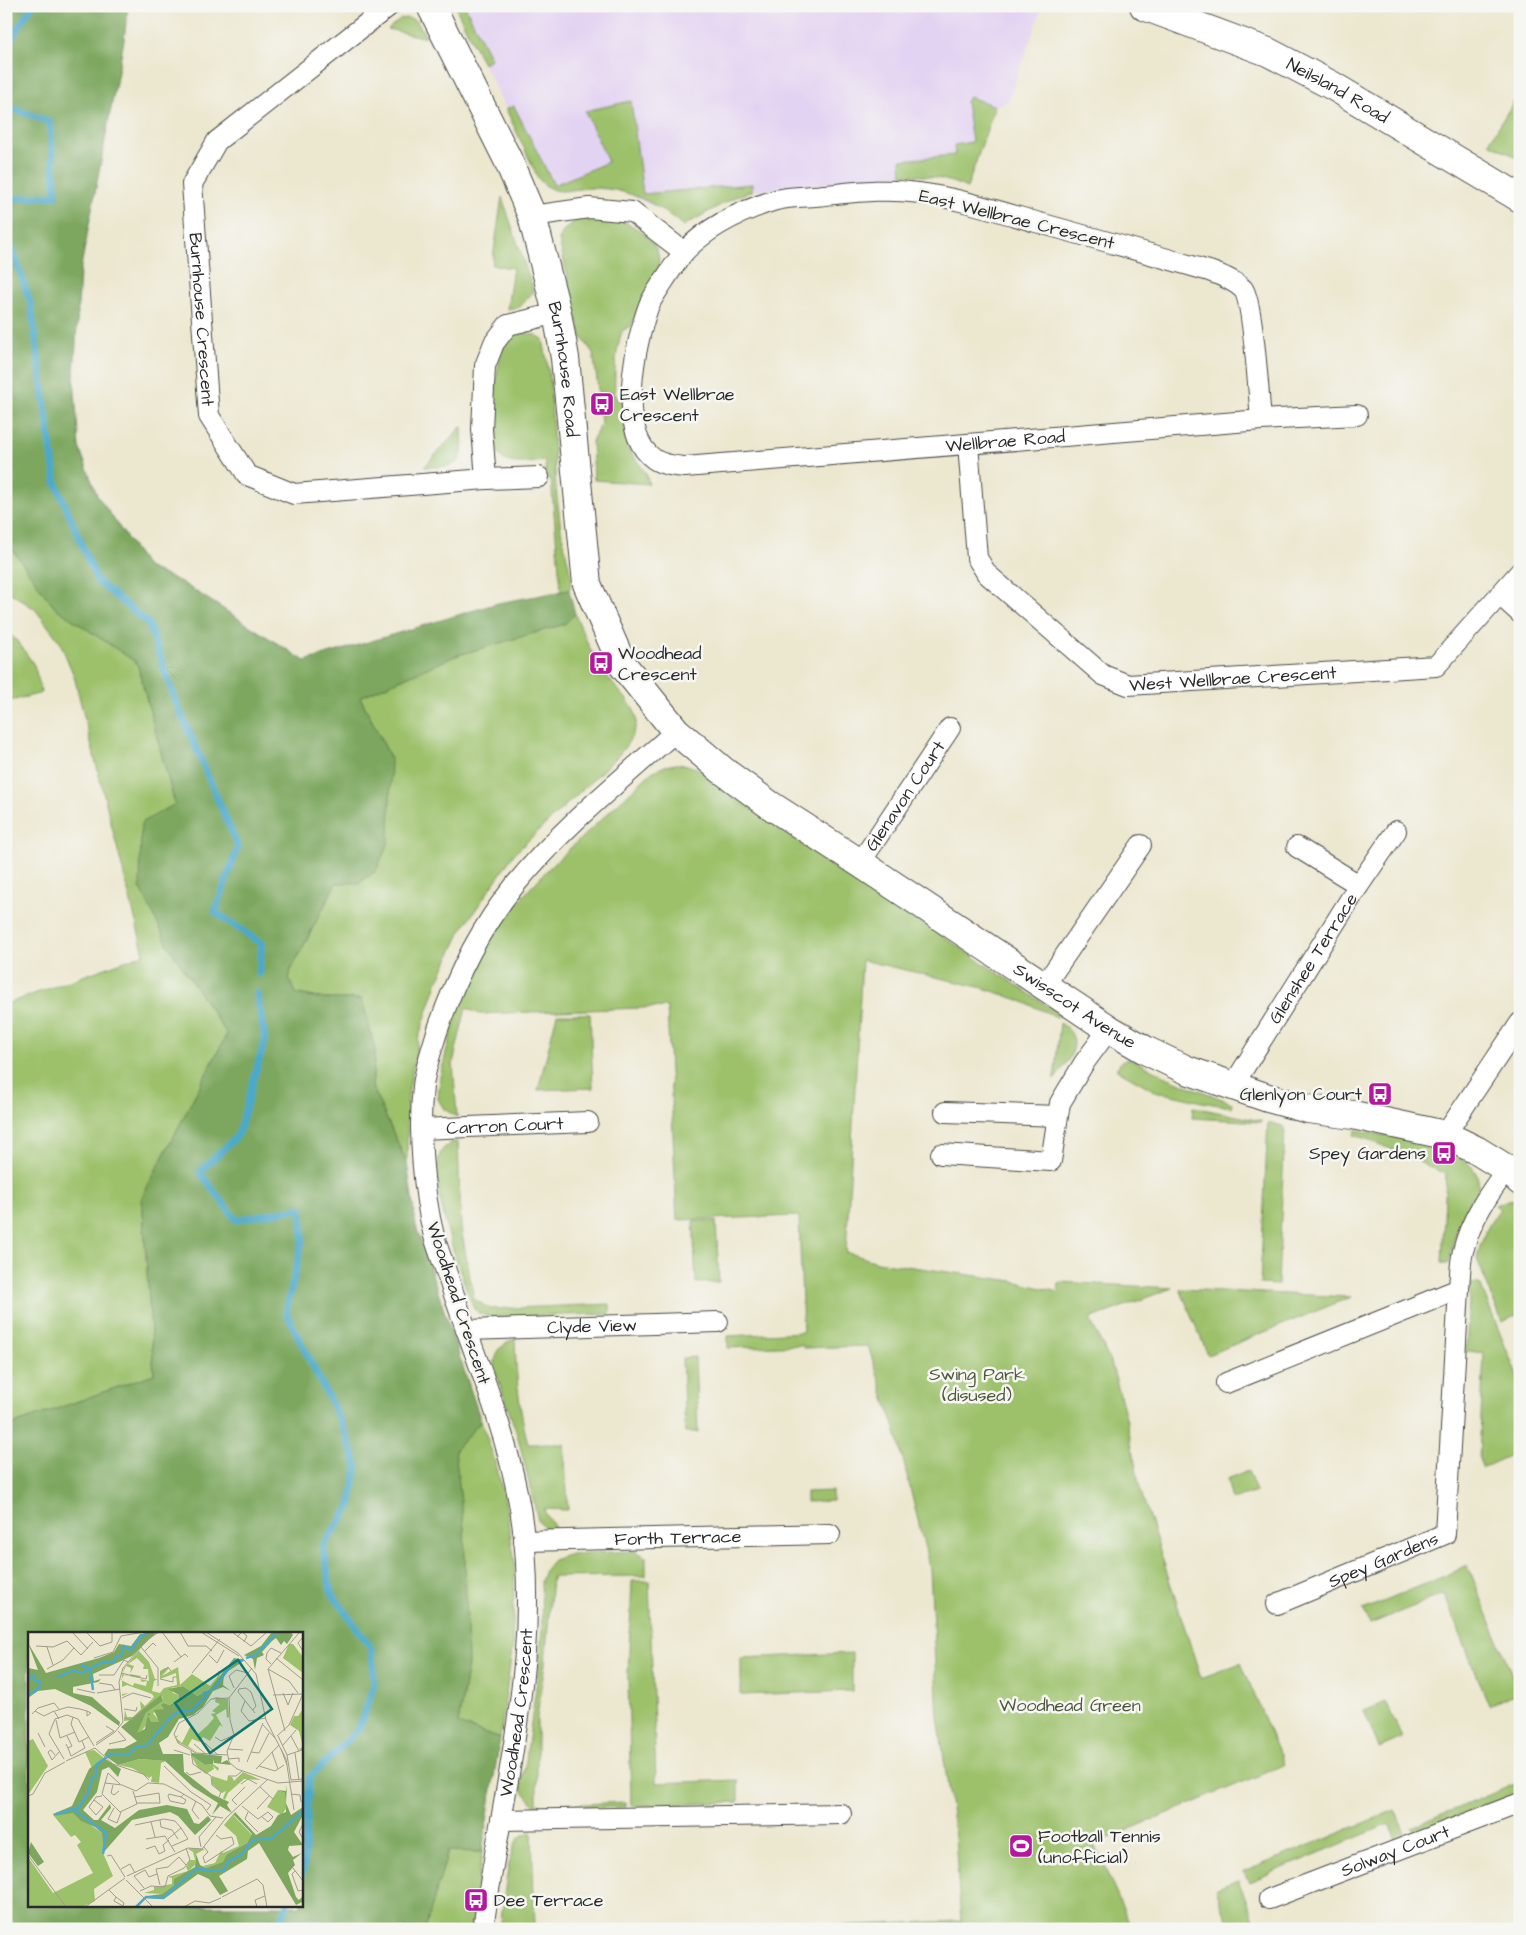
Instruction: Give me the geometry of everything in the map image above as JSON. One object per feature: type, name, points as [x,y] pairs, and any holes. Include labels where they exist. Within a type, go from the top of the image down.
[{"type":"street","name":"Burnhouse Crescent","points":[[389,6],[217,141],[192,184],[209,416],[247,475],[294,494],[486,479],[539,477]]},
{"type":"street","name":"Burnhouse Road","points":[[431,6],[508,160],[532,216],[557,313],[566,367],[587,584],[622,664],[676,731]]},
{"type":"street","name":"Neilsland Road","points":[[1144,6],[1268,52],[1333,86],[1520,198]]},
{"type":"street","name":"East Wellbrae Crescent","points":[[655,461],[643,450],[637,439],[632,417],[636,352],[650,304],[684,252],[706,233],[736,214],[778,200],[874,190],[918,192],[961,201],[1209,271],[1227,278],[1244,290],[1251,314],[1261,420]]},
{"type":"street","points":[[532,216],[589,208],[632,212],[684,252]]},
{"type":"street","points":[[486,479],[482,430],[485,366],[494,343],[508,325],[557,313]]},
{"type":"street","name":"Wellbrae Road","points":[[655,461],[685,467],[868,450],[1357,414]]},
{"type":"street","name":"West Wellbrae Crescent","points":[[968,444],[977,558],[986,574],[1103,675],[1128,685],[1436,666],[1520,572]]},
{"type":"street","points":[[1500,595],[1520,613]]},
{"type":"street","name":"Glenavon Court","points":[[860,863],[950,728]]},
{"type":"street","name":"Swisscot Avenue","points":[[676,731],[722,770],[770,805],[1109,1029],[1147,1051],[1187,1070],[1232,1087],[1308,1109],[1362,1117],[1445,1135],[1476,1150],[1513,1175]]},
{"type":"street","name":"Woodhead Crescent","points":[[483,1929],[523,1682],[528,1609],[524,1541],[518,1493],[503,1438],[434,1235],[423,1171],[421,1129],[423,1083],[432,1047],[459,973],[484,929],[516,884],[569,828],[676,731]]},
{"type":"street","name":"Glenshee Terrace","points":[[1232,1087],[1359,885],[1396,831]]},
{"type":"street","points":[[1044,986],[1141,845]]},
{"type":"street","points":[[1296,847],[1359,885]]},
{"type":"street","points":[[1445,1135],[1520,1023]]},
{"type":"street","points":[[941,1154],[1051,1161],[1060,1103],[1084,1063],[1109,1029]]},
{"type":"street","points":[[945,1112],[1057,1116]]},
{"type":"street","name":"Carron Court","points":[[421,1129],[588,1122]]},
{"type":"street","name":"Spey Gardens","points":[[1277,1604],[1445,1534],[1459,1289],[1463,1253],[1471,1226],[1484,1200],[1513,1175]]},
{"type":"street","points":[[1226,1383],[1459,1289]]},
{"type":"street","name":"Clyde View","points":[[466,1330],[718,1322]]},
{"type":"street","name":"Forth Terrace","points":[[524,1541],[830,1534]]},
{"type":"street","name":"Solway Court","points":[[1270,1899],[1520,1803]]},
{"type":"street","points":[[501,1820],[841,1814]]},
{"type":"shaded area","points":[[455,6],[1043,6],[1008,101],[995,106],[967,188],[955,182],[933,176],[902,175],[752,191],[735,197],[683,226],[666,212],[624,192],[591,188],[560,192],[544,186],[538,178]]},
{"type":"green space","points":[[6,6],[128,6],[124,40],[80,272],[74,378],[79,447],[97,495],[147,567],[181,582],[305,661],[498,603],[569,590],[575,614],[565,624],[455,656],[360,697],[391,759],[389,842],[376,871],[359,883],[336,883],[291,970],[289,980],[297,994],[325,999],[362,999],[375,1050],[372,1087],[407,1163],[416,1226],[481,1421],[455,1450],[464,1528],[468,1664],[458,1724],[500,1739],[482,1852],[448,1851],[425,1929],[6,1929],[6,1427],[154,1374],[142,1197],[227,1034],[168,945],[140,887],[141,823],[175,804],[137,663],[54,607],[7,542]]},
{"type":"green space","points":[[455,6],[465,6],[491,59],[483,64]]},
{"type":"green space","points":[[405,18],[416,21],[426,38],[388,29],[400,19]]},
{"type":"green space","points":[[1520,91],[1520,159],[1489,143]]},
{"type":"green space","points":[[969,97],[995,106],[967,188],[935,178],[902,175],[901,160],[955,155],[954,145],[972,142],[966,102]]},
{"type":"green space","points":[[631,101],[643,194],[752,184],[752,191],[735,197],[683,226],[655,206],[623,192],[600,188],[563,191],[550,188],[538,178],[506,109],[514,106],[554,185],[608,162],[585,111]]},
{"type":"green space","points":[[502,197],[533,292],[520,307],[507,309],[513,268],[492,265]]},
{"type":"green space","points":[[583,218],[609,218],[633,226],[653,243],[659,259],[652,282],[631,326],[622,331],[616,355],[615,372],[615,397],[624,402],[626,445],[646,474],[649,484],[594,480],[592,441],[601,424],[597,380],[593,353],[581,336],[559,240],[568,226]]},
{"type":"green space","points":[[521,333],[536,335],[543,339],[550,379],[556,488],[561,530],[572,581],[569,590],[561,592],[551,479],[546,479],[545,461],[523,463],[507,461],[503,459],[498,451],[495,439],[493,423],[495,387],[501,356],[507,342]]},
{"type":"green space","points":[[462,426],[462,448],[458,461],[447,466],[424,467]]},
{"type":"green space","points":[[7,542],[54,607],[137,663],[175,804],[141,887],[168,945],[227,1034],[142,1197],[154,1374],[6,1427],[6,1004],[144,954],[74,676],[60,642],[35,609],[6,590]]},
{"type":"green space","points":[[575,614],[598,664],[634,710],[636,719],[635,729],[629,742],[617,757],[514,854],[461,931],[437,983],[419,1036],[408,1095],[407,1163],[372,1087],[375,1050],[362,999],[325,999],[297,994],[289,980],[291,970],[336,883],[359,882],[391,759],[360,697],[455,656],[565,624]]},
{"type":"green space","points":[[6,631],[19,643],[34,665],[42,693],[6,702]]},
{"type":"green space","name":"Woodhead Green","points":[[676,764],[699,769],[760,814],[1061,1015],[1057,1017],[1019,1000],[983,988],[862,960],[846,1252],[877,1262],[1013,1281],[1058,1292],[1059,1282],[1172,1288],[1090,1319],[1112,1366],[1127,1421],[1140,1489],[1201,1678],[1241,1663],[1284,1765],[1094,1844],[1132,1929],[749,1929],[961,1921],[955,1837],[938,1717],[930,1569],[897,1435],[868,1346],[803,1348],[803,1345],[728,1348],[728,1336],[803,1332],[799,1216],[677,1220],[667,1007],[480,1014],[466,1008],[453,1063],[457,1117],[444,1109],[438,1099],[440,1077],[458,1006],[480,958],[513,907],[550,867],[652,772],[665,766]]},
{"type":"green space","points":[[557,1014],[590,1014],[593,1088],[538,1090]]},
{"type":"green space","points":[[1060,1023],[1073,1036],[1074,1043],[1073,1051],[1054,1080]]},
{"type":"green space","points":[[1130,1058],[1173,1080],[1232,1103],[1231,1107],[1155,1091],[1116,1069],[1122,1061]]},
{"type":"green space","points":[[1193,1107],[1261,1121],[1261,1122],[1192,1118]]},
{"type":"green space","points":[[1268,1122],[1285,1127],[1278,1285],[1260,1284]]},
{"type":"green space","points":[[1356,1130],[1435,1145],[1432,1150],[1447,1156],[1450,1153],[1462,1159],[1473,1168],[1478,1180],[1476,1194],[1457,1229],[1449,1263],[1442,1263],[1446,1174],[1370,1140],[1354,1135]]},
{"type":"green space","points":[[453,1142],[458,1142],[461,1228],[474,1299],[490,1309],[610,1304],[610,1314],[489,1317],[474,1309],[447,1230],[438,1184],[438,1166],[441,1152]]},
{"type":"green space","points":[[1520,1199],[1520,1314],[1502,1322],[1477,1259],[1485,1233],[1500,1209],[1495,1205],[1508,1200]]},
{"type":"green space","points":[[693,1221],[716,1221],[719,1282],[696,1283]]},
{"type":"green space","points":[[1470,1283],[1480,1284],[1520,1383],[1520,1451],[1482,1468],[1479,1458],[1484,1353],[1466,1351]]},
{"type":"green space","points":[[1180,1289],[1351,1297],[1208,1355]]},
{"type":"green space","points":[[515,1339],[518,1392],[528,1444],[564,1444],[568,1510],[543,1509],[560,1536],[549,1533],[538,1520],[518,1437],[494,1367],[498,1350],[509,1341]]},
{"type":"green space","points":[[695,1357],[698,1432],[685,1432],[682,1358]]},
{"type":"green space","points":[[481,1421],[496,1464],[505,1501],[515,1563],[512,1650],[500,1739],[458,1724],[468,1664],[464,1532],[455,1450]]},
{"type":"green space","points":[[1248,1471],[1256,1492],[1232,1500],[1227,1479]]},
{"type":"green space","points":[[832,1491],[832,1501],[806,1502],[806,1492]]},
{"type":"green space","points":[[636,1551],[646,1557],[646,1576],[552,1577],[545,1663],[537,1717],[537,1803],[544,1806],[625,1802],[625,1807],[545,1809],[535,1806],[523,1791],[521,1784],[539,1665],[542,1628],[541,1581],[546,1568],[553,1560],[571,1554]]},
{"type":"green space","points":[[1468,1566],[1519,1692],[1489,1705],[1444,1594],[1370,1624],[1363,1610]]},
{"type":"green space","points":[[632,1581],[649,1581],[656,1783],[738,1780],[738,1802],[631,1806],[628,1676]]},
{"type":"green space","points":[[852,1653],[852,1691],[741,1695],[741,1658]]},
{"type":"green space","points":[[1386,1702],[1402,1738],[1379,1748],[1364,1711]]},
{"type":"green space","points":[[1520,1782],[1520,1792],[1416,1833],[1412,1827]]},
{"type":"green space","points":[[1395,1810],[1407,1838],[1397,1842],[1389,1824],[1249,1882],[1244,1872]]},
{"type":"green space","points":[[532,1832],[535,1929],[500,1929],[508,1869],[514,1846],[518,1839]]},
{"type":"green space","points":[[448,1851],[482,1852],[472,1929],[425,1929]]},
{"type":"green space","points":[[1238,1880],[1258,1929],[1231,1929],[1215,1889]]},
{"type":"waterway","points":[[6,47],[32,6]]},
{"type":"waterway","points":[[6,106],[50,122],[56,196],[6,199]]},
{"type":"waterway","points":[[6,230],[31,305],[56,483],[97,581],[148,623],[175,699],[238,847],[215,912],[262,944],[259,974]]},
{"type":"waterway","points":[[257,993],[265,1039],[238,1135],[200,1172],[236,1220],[301,1208],[303,1238],[286,1312],[343,1427],[357,1466],[350,1507],[323,1546],[331,1592],[372,1649],[374,1685],[359,1729],[309,1778],[304,1869],[302,1874]]},
{"type":"waterway","points":[[276,1929],[286,1908]]},
{"type":"place","name":"East Wellbrae Crescent","points":[[602,404]]},
{"type":"place","name":"Woodhead Crescent","points":[[601,663]]},
{"type":"place","name":"Glenlyon Court","points":[[1380,1094]]},
{"type":"place","name":"Spey Gardens","points":[[1444,1153]]},
{"type":"place","name":"Football Tennis (unofficial)","points":[[1021,1846]]},
{"type":"place","name":"Dee Terrace","points":[[476,1900]]},
{"type":"park label","name":"Swing Park (disused)","points":[[977,1384]]}]
